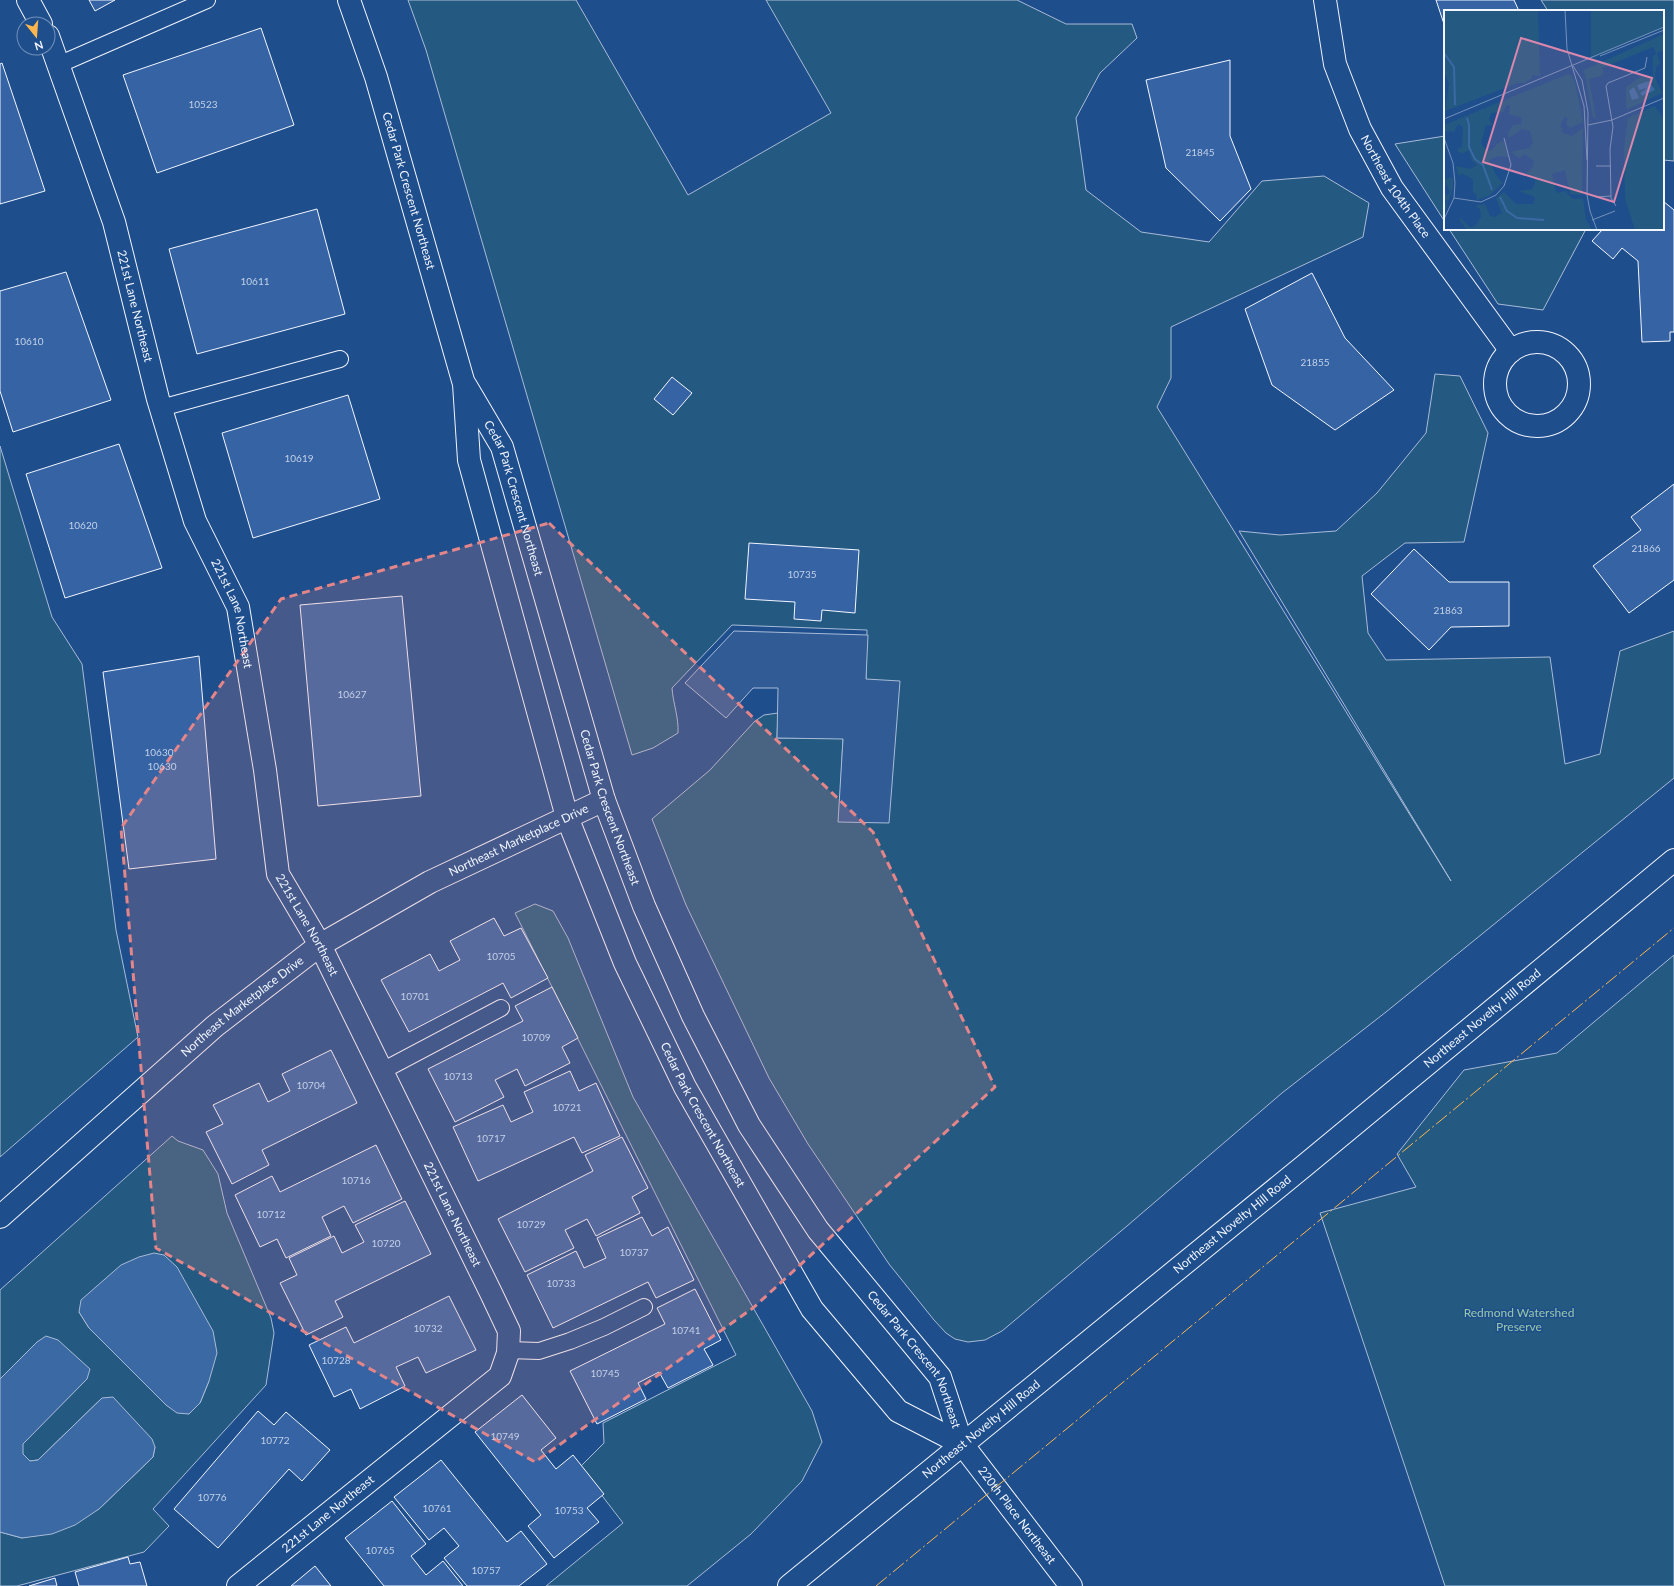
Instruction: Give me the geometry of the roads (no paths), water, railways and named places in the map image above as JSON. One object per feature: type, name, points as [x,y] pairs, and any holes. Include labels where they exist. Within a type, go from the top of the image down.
[{"type":"street","points":[[28,0],[37,16]]},
{"type":"street","name":"Cedar Park Crescent Northeast","points":[[349,0],[376,77],[464,384],[469,460],[567,817],[624,963],[685,1087],[812,1309],[898,1411],[962,1444]]},
{"type":"street","name":"Northeast 104th Place","points":[[1325,0],[1335,64],[1360,129],[1392,188],[1511,351]]},
{"type":"street","name":"221st Lane Northeast","points":[[55,56],[114,222],[161,408],[195,521],[238,607],[265,770],[278,874],[320,945],[492,1293],[509,1331],[508,1350],[500,1376],[238,1586]]},
{"type":"street","name":"Cedar Park Crescent Northeast","points":[[464,384],[502,447],[604,800],[644,906],[693,1016],[749,1125],[818,1230],[940,1377],[962,1444]]},
{"type":"street","name":"Northeast Marketplace Drive","points":[[0,1217],[215,1026],[320,945],[430,882],[604,800]]},
{"type":"street","name":"Northeast Novelty Hill Road","points":[[789,1586],[1298,1171],[1674,860]]},
{"type":"street","name":"220th Place Northeast","points":[[962,1444],[1071,1586]]},
{"type":"lane","points":[[58,65],[207,0]]},
{"type":"lane","points":[[161,408],[340,359]]},
{"type":"lane","points":[[382,1071],[501,1008]]},
{"type":"lane","points":[[508,1350],[539,1351],[570,1341],[604,1327],[644,1307]]},
{"type":"park label","name":"Redmond Watershed Preserve","points":[[1519,1320]]}]
